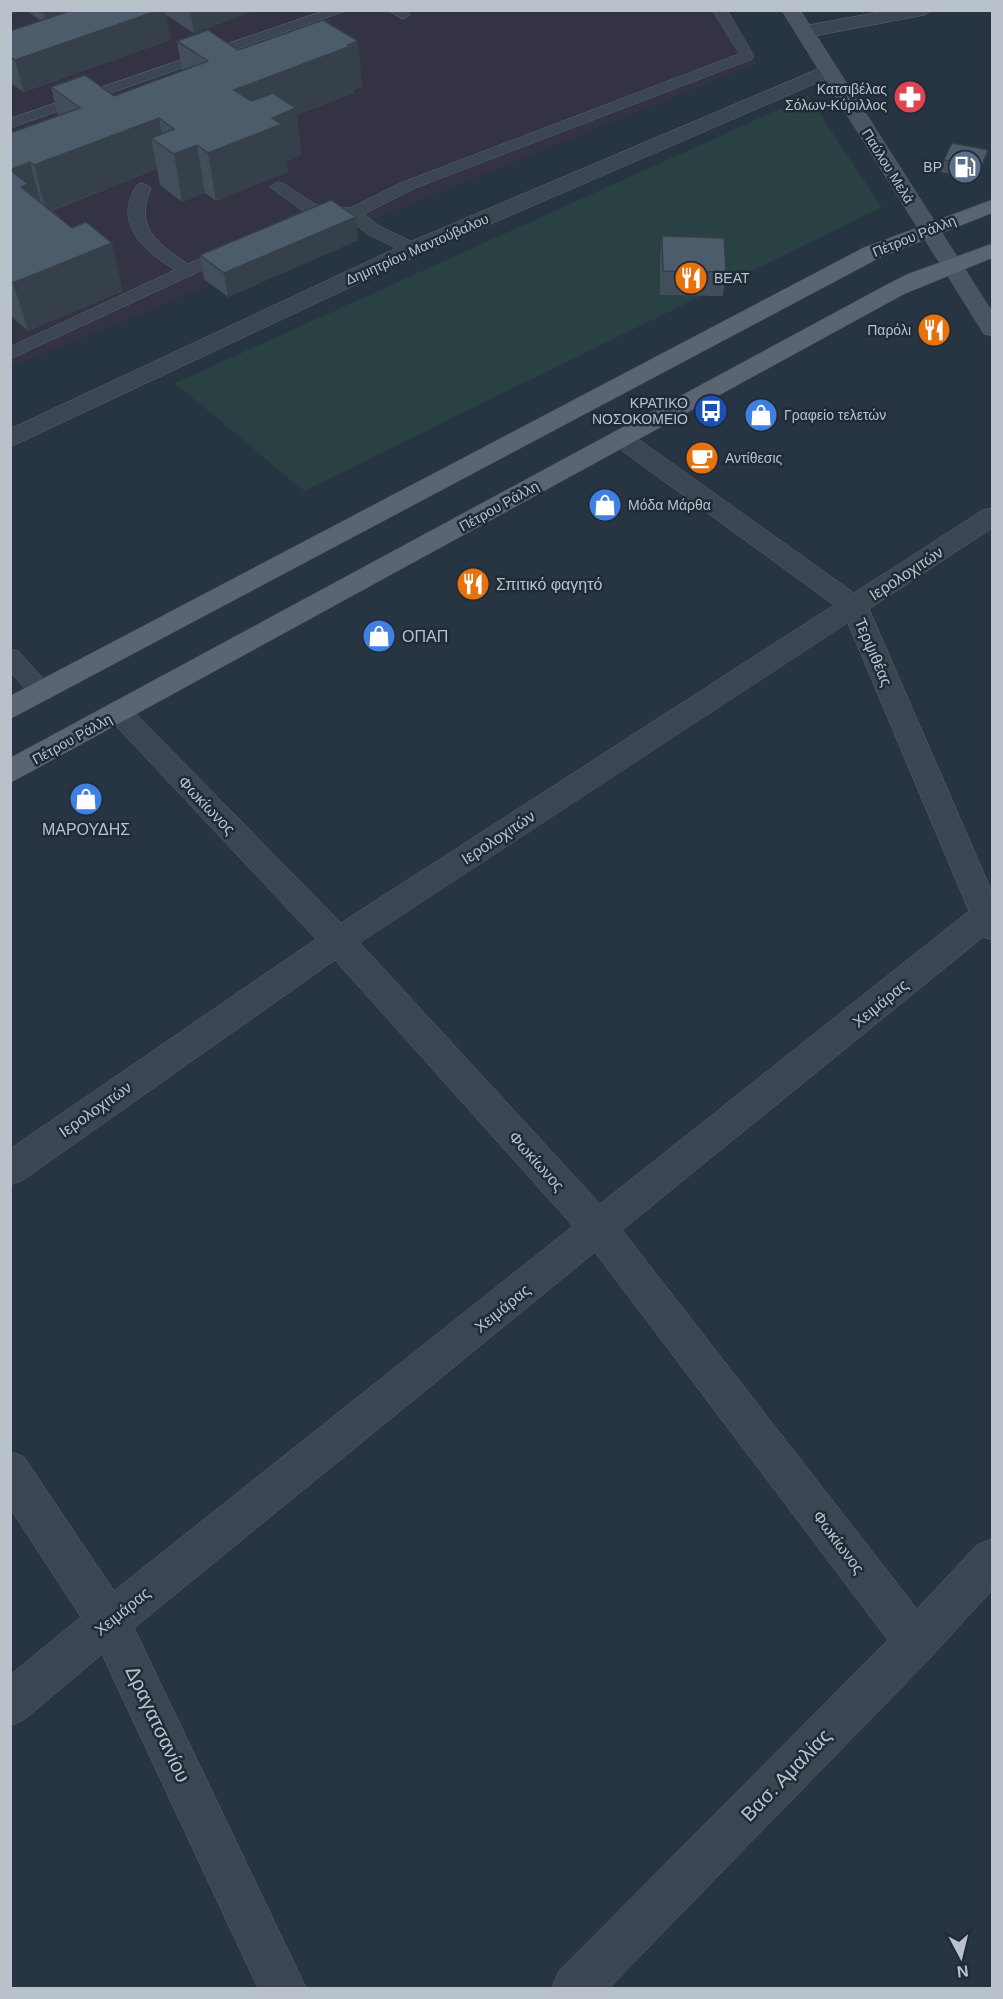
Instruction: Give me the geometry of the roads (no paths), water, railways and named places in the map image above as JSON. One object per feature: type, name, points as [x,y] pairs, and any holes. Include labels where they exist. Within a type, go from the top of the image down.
[{"type":"main road","name":"Παύλου Μελά","points":[[790,10],[951,266],[993,328]]},
{"type":"main road","name":"Πέτρου Ράλλη","points":[[10,709],[871,253],[928,229],[993,206]]},
{"type":"main road","name":"Πέτρου Ράλλη","points":[[10,772],[896,289],[993,251]]},
{"type":"street","points":[[804,32],[924,10]]},
{"type":"street","name":"Δημητρίου Μαντούβαλου","points":[[10,439],[413,249],[828,71]]},
{"type":"street","name":"Τερψιθέας","points":[[622,439],[854,606],[991,918]]},
{"type":"street","name":"Ιερολοχιτών","points":[[10,1169],[338,940],[993,516]]},
{"type":"street","name":"Φωκίωνος","points":[[118,714],[338,940],[600,1230],[916,1642]]},
{"type":"street","name":"Χειμάρας","points":[[10,1704],[109,1621],[991,918]]},
{"type":"street","name":"Δραγατσανίου","points":[[10,1471],[109,1621],[282,1989]]},
{"type":"street","name":"Βασ. Αμαλίας","points":[[576,1989],[916,1642],[993,1560]]},
{"type":"lane","points":[[10,124],[341,10]]},
{"type":"lane","points":[[291,220],[312,210],[353,213],[409,185],[747,56],[720,10]]},
{"type":"lane","points":[[278,187],[312,210]]},
{"type":"lane","points":[[143,188],[135,210],[142,231],[155,250],[188,271]]},
{"type":"lane","points":[[353,213],[373,230],[413,249]]},
{"type":"lane","points":[[10,354],[250,240]]},
{"type":"lane","points":[[10,656],[42,692]]},
{"type":"place","name":"Κατσιβέλας Σόλων-Κύριλλος","points":[[910,97]]},
{"type":"place","name":"BP","points":[[965,167]]},
{"type":"place","name":"ΒΕΑΤ","points":[[691,278]]},
{"type":"place","name":"Παρόλι","points":[[934,330]]},
{"type":"place","name":"ΚΡΑΤΙΚΟ ΝΟΣΟΚΟΜΕΙΟ","points":[[711,411]]},
{"type":"place","name":"Γραφείο τελετών","points":[[761,415]]},
{"type":"place","name":"Αντίθεσις","points":[[702,458]]},
{"type":"place","name":"Μόδα Μάρθα","points":[[605,505]]},
{"type":"place","name":"Σπιτικό φαγητό","points":[[473,584]]},
{"type":"place","name":"ΟΠΑΠ","points":[[379,636]]},
{"type":"place","name":"ΜΑΡΟΥΔΗΣ","points":[[86,799]]}]
